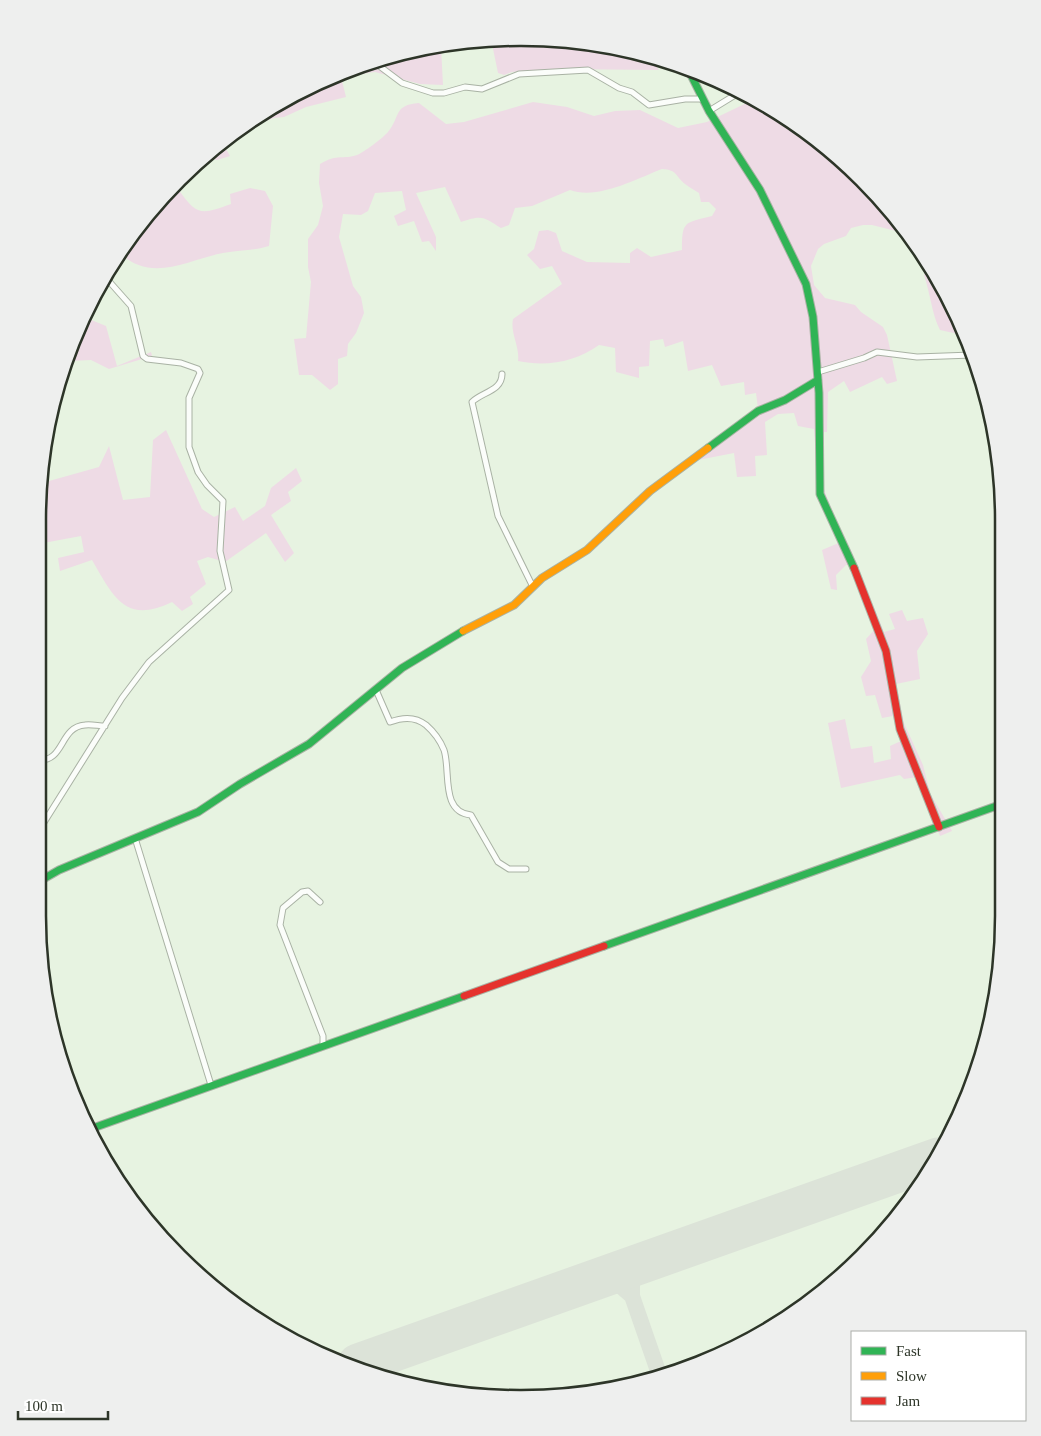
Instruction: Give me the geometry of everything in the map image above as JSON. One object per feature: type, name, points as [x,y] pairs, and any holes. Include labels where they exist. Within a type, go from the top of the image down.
[{"type":"street","points":[[381,67],[402,83],[433,93],[444,93],[465,86],[482,89],[519,74],[588,70],[619,88],[632,92],[649,105],[703,99]]},
{"type":"street","points":[[693,78],[709,111],[760,190],[804,280],[813,317],[818,372],[820,494],[870,605],[887,656],[900,729],[920,775],[938,827]]},
{"type":"street","points":[[709,111],[733,96]]},
{"type":"street","points":[[46,819],[122,698],[150,660],[228,590],[229,586],[224,576],[224,559],[220,551],[223,501],[198,472],[189,447],[189,398],[200,373],[198,369],[181,363],[147,359],[143,356],[131,306],[110,283]]},
{"type":"street","points":[[818,372],[864,358],[877,352],[917,357],[965,355]]},
{"type":"street","points":[[502,374],[500,384],[493,390],[480,395],[472,402],[472,408],[482,443],[490,487],[498,516],[533,587]]},
{"type":"street","points":[[46,877],[55,871],[198,812],[240,784],[310,744],[402,668],[421,656],[434,651],[486,618],[514,605],[542,578],[586,550],[650,491],[758,411],[784,400],[818,380]]},
{"type":"street","points":[[376,690],[390,722],[400,718],[412,718],[421,721],[433,731],[444,752],[449,796],[457,809],[464,815],[471,815],[498,862],[509,869],[526,868]]},
{"type":"street","points":[[46,761],[57,754],[64,737],[79,726],[105,726]]},
{"type":"street","points":[[96,1127],[995,807]]},
{"type":"street","points":[[135,838],[212,1086]]},
{"type":"street","points":[[320,902],[308,891],[302,892],[283,908],[280,925],[323,1036],[323,1045]]},
{"type":"shaded area","points":[[493,47],[552,47],[582,50],[643,62],[656,66],[659,70],[553,69],[512,72],[504,75],[498,73]]},
{"type":"shaded area","points":[[441,53],[443,85],[420,84],[375,72],[359,74],[398,62]]},
{"type":"shaded area","points":[[342,81],[346,97],[306,107],[284,117],[264,121],[311,95]]},
{"type":"shaded area","points":[[533,102],[567,107],[594,116],[615,111],[640,110],[678,128],[707,122],[746,103],[758,110],[809,144],[833,164],[856,185],[896,231],[872,225],[851,228],[846,236],[824,244],[818,249],[811,266],[814,285],[825,298],[855,305],[861,312],[883,327],[887,335],[897,381],[887,384],[882,377],[850,392],[844,381],[828,392],[827,432],[824,432],[824,489],[838,528],[849,546],[884,632],[895,629],[889,614],[902,610],[907,621],[923,618],[928,634],[917,651],[920,679],[896,684],[904,723],[923,765],[930,793],[952,831],[940,836],[917,777],[904,779],[900,775],[841,788],[828,723],[845,719],[851,749],[872,746],[874,763],[891,759],[890,746],[901,741],[893,716],[882,718],[875,695],[866,696],[861,677],[871,661],[866,639],[877,627],[851,565],[846,565],[836,575],[837,590],[831,589],[822,550],[841,542],[819,494],[814,429],[798,426],[794,413],[778,414],[765,422],[767,455],[755,456],[756,476],[737,477],[734,453],[698,460],[759,416],[756,393],[745,395],[744,382],[721,386],[712,365],[688,371],[683,341],[665,347],[663,339],[650,341],[649,366],[639,367],[639,378],[616,372],[615,348],[599,345],[581,356],[560,362],[529,363],[518,361],[518,351],[512,324],[513,319],[562,284],[552,266],[540,269],[527,255],[534,249],[539,231],[548,230],[556,233],[562,251],[587,262],[630,263],[630,253],[637,248],[651,257],[682,250],[683,233],[686,225],[690,222],[712,216],[716,209],[709,202],[701,202],[699,193],[685,184],[674,172],[662,169],[629,183],[605,190],[581,192],[570,190],[532,206],[515,208],[509,225],[501,228],[482,218],[473,218],[461,222],[445,187],[416,193],[436,237],[436,251],[429,241],[422,242],[414,221],[398,226],[394,216],[406,210],[402,191],[375,193],[368,211],[361,215],[343,214],[339,237],[353,286],[361,297],[364,313],[356,333],[348,344],[347,356],[338,359],[338,384],[330,390],[312,375],[299,375],[294,339],[306,338],[311,282],[308,267],[308,239],[318,225],[323,206],[319,183],[320,164],[331,159],[357,155],[368,148],[388,132],[399,112],[405,106],[419,103],[446,124],[464,122]]},
{"type":"shaded area","points":[[226,149],[230,156],[217,160],[214,159]]},
{"type":"shaded area","points":[[250,188],[265,191],[273,206],[269,246],[223,253],[170,267],[144,267],[131,262],[126,258],[144,232],[180,191],[195,209],[200,211],[213,210],[231,204],[230,194]]},
{"type":"shaded area","points":[[925,273],[931,283],[957,334],[940,330]]},
{"type":"shaded area","points":[[91,320],[106,326],[117,366],[151,352],[152,356],[109,369],[91,360],[74,361]]},
{"type":"shaded area","points":[[166,430],[202,509],[214,517],[235,507],[243,521],[265,506],[271,488],[296,468],[302,481],[288,492],[291,501],[271,515],[294,553],[285,562],[266,533],[225,562],[208,557],[197,561],[206,584],[190,597],[193,604],[182,611],[172,602],[156,608],[143,610],[132,608],[122,603],[107,585],[92,560],[60,571],[58,558],[84,552],[81,536],[46,543],[48,481],[99,467],[109,446],[123,500],[150,497],[153,440]]},
{"type":"taxiway","points":[[632,1296],[632,1279],[640,1263]]},
{"type":"taxiway","points":[[605,1275],[632,1296],[657,1370]]},
{"type":"runway","points":[[362,1363],[925,1163]]},
{"type":"traffic: fast","points":[[693,78],[709,111],[760,190],[806,284],[813,317],[819,393],[820,494],[854,568]]},
{"type":"traffic: fast","points":[[708,448],[758,411],[785,400],[818,380]]},
{"type":"traffic: fast","points":[[46,877],[59,870],[198,812],[240,784],[309,744],[402,668],[463,631]]},
{"type":"traffic: fast","points":[[604,946],[995,806]]},
{"type":"traffic: fast","points":[[96,1127],[464,996]]},
{"type":"traffic: slow","points":[[463,631],[514,605],[542,578],[587,550],[650,491],[708,448]]},
{"type":"traffic: jam","points":[[854,568],[886,651],[900,729],[939,827]]},
{"type":"traffic: jam","points":[[464,996],[604,946]]}]
